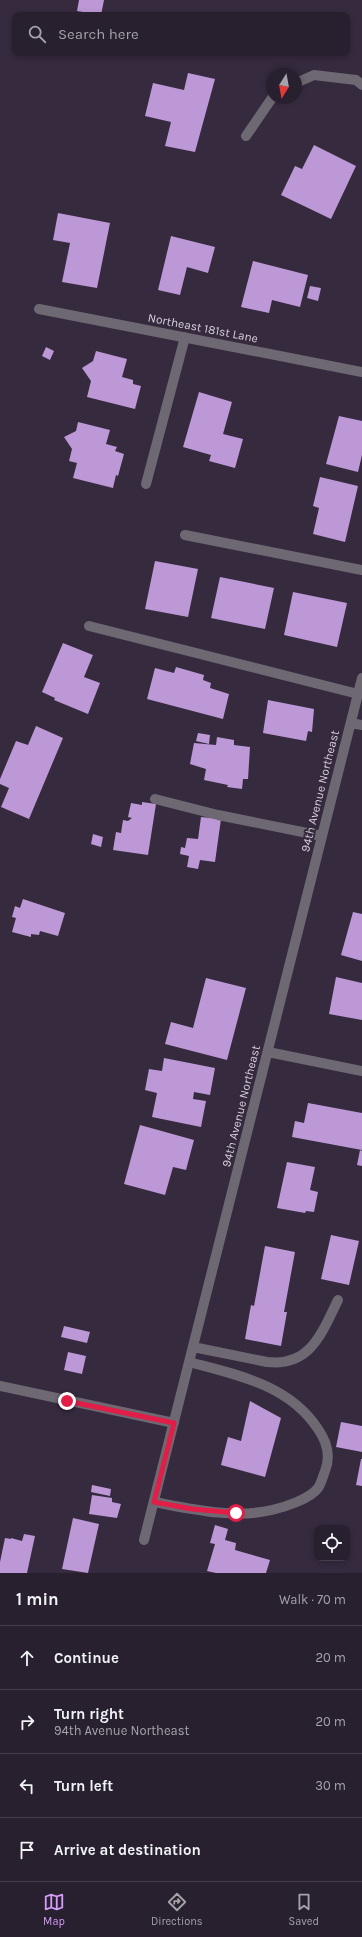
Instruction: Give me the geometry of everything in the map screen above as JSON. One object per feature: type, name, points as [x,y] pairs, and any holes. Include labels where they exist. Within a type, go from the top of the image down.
[{"type":"street","points":[[302,80],[314,75],[356,80],[362,85]]},
{"type":"street","points":[[246,136],[268,104]]},
{"type":"street","name":"Northeast 181st Lane","points":[[39,309],[362,372]]},
{"type":"street","points":[[146,484],[185,337]]},
{"type":"street","points":[[184,535],[362,570]]},
{"type":"street","points":[[88,626],[358,694]]},
{"type":"street","name":"94th Avenue Northeast","points":[[144,1540],[362,678]]},
{"type":"street","points":[[350,723],[362,725]]},
{"type":"street","points":[[155,799],[218,815],[322,836]]},
{"type":"street","points":[[268,1052],[362,1071]]},
{"type":"street","points":[[193,1346],[267,1362],[278,1363],[290,1361],[312,1349],[318,1341],[338,1300]]},
{"type":"street","points":[[154,1502],[192,1509],[236,1513],[271,1510],[301,1500],[318,1488],[329,1462],[326,1440],[308,1414],[280,1392],[244,1377],[189,1362]]},
{"type":"street","points":[[0,1386],[174,1423]]},
{"type":"building","points":[[79,0],[104,0],[102,12],[77,11]]},
{"type":"building","points":[[188,73],[215,79],[195,152],[165,146],[171,122],[145,116],[153,83],[184,90]]},
{"type":"building","points":[[314,145],[356,166],[331,219],[281,195],[295,166],[302,169]]},
{"type":"building","points":[[58,213],[110,223],[97,288],[62,282],[70,243],[53,240]]},
{"type":"building","points":[[171,236],[215,247],[208,273],[187,267],[180,295],[158,290]]},
{"type":"building","points":[[253,261],[308,275],[300,307],[272,300],[269,313],[241,307]]},
{"type":"building","points":[[310,286],[321,288],[318,301],[307,298]]},
{"type":"building","points":[[46,347],[54,351],[50,360],[42,356]]},
{"type":"building","points":[[96,351],[127,359],[122,377],[133,380],[133,384],[141,386],[135,409],[87,397],[91,381],[82,368],[93,361]]},
{"type":"building","points":[[199,392],[232,402],[223,434],[243,439],[235,468],[209,461],[211,455],[183,447]]},
{"type":"building","points":[[339,416],[362,421],[362,455],[358,472],[326,464]]},
{"type":"building","points":[[78,422],[110,430],[106,444],[117,447],[115,451],[124,454],[113,488],[73,478],[77,463],[69,461],[72,449],[64,437],[76,431]]},
{"type":"building","points":[[320,477],[358,486],[345,542],[313,534],[319,508],[313,506]]},
{"type":"building","points":[[155,561],[198,569],[188,617],[145,609]]},
{"type":"building","points":[[220,577],[274,588],[265,629],[211,618]]},
{"type":"building","points":[[293,592],[347,603],[337,647],[284,635]]},
{"type":"building","points":[[63,643],[93,655],[84,677],[100,683],[88,714],[54,700],[55,698],[42,692]]},
{"type":"building","points":[[176,667],[204,675],[203,680],[211,683],[210,688],[229,694],[223,719],[147,699],[155,668],[174,673]]},
{"type":"building","points":[[268,700],[314,709],[312,732],[308,731],[306,741],[263,733]]},
{"type":"building","points":[[36,726],[63,738],[29,819],[1,807],[9,788],[0,784],[0,779],[16,741],[28,745]]},
{"type":"building","points":[[198,733],[210,735],[209,744],[196,741]]},
{"type":"building","points":[[217,737],[234,740],[234,745],[250,747],[248,779],[243,779],[242,789],[227,787],[228,785],[204,780],[206,769],[190,764],[194,743],[216,745]]},
{"type":"building","points":[[142,802],[156,804],[148,855],[113,850],[116,832],[121,833],[123,820],[128,821],[132,818],[128,817],[131,803],[142,805]]},
{"type":"building","points":[[201,817],[221,819],[215,862],[200,860],[198,869],[187,867],[189,856],[180,854],[181,847],[185,848],[187,838],[198,839]]},
{"type":"building","points":[[93,834],[103,837],[101,847],[91,844]]},
{"type":"building","points":[[23,899],[65,913],[58,936],[40,931],[39,935],[31,934],[31,937],[12,932],[16,918],[12,917],[15,906],[20,908]]},
{"type":"building","points":[[353,912],[362,914],[362,961],[341,955]]},
{"type":"building","points":[[336,977],[362,983],[362,1020],[329,1014]]},
{"type":"building","points":[[206,978],[246,988],[227,1060],[165,1044],[171,1022],[193,1028]]},
{"type":"building","points":[[164,1058],[215,1068],[210,1095],[194,1092],[193,1099],[206,1101],[201,1127],[152,1117],[157,1093],[145,1090],[149,1069],[162,1071]]},
{"type":"building","points":[[308,1103],[362,1113],[362,1150],[292,1137],[295,1121],[304,1123]]},
{"type":"building","points":[[140,1125],[194,1140],[186,1170],[173,1167],[165,1195],[124,1184]]},
{"type":"building","points":[[360,1150],[362,1151],[362,1166],[357,1165]]},
{"type":"building","points":[[287,1162],[315,1167],[310,1190],[318,1192],[314,1212],[306,1211],[305,1213],[277,1208]]},
{"type":"building","points":[[331,1235],[359,1241],[349,1285],[321,1279]]},
{"type":"building","points":[[265,1246],[295,1252],[284,1312],[287,1312],[281,1346],[245,1339],[251,1305],[254,1306]]},
{"type":"building","points":[[64,1326],[90,1332],[87,1343],[61,1337]]},
{"type":"building","points":[[68,1352],[86,1356],[82,1374],[64,1370]]},
{"type":"building","points":[[250,1401],[281,1418],[265,1477],[221,1465],[228,1437],[241,1441]]},
{"type":"building","points":[[341,1422],[362,1426],[362,1452],[336,1447]]},
{"type":"building","points":[[362,1459],[362,1486],[356,1485]]},
{"type":"building","points":[[92,1485],[111,1489],[110,1496],[91,1492]]},
{"type":"building","points":[[92,1495],[112,1498],[112,1502],[121,1504],[117,1518],[89,1514]]},
{"type":"building","points":[[73,1518],[99,1524],[88,1573],[62,1569]]},
{"type":"building","points":[[215,1525],[228,1529],[225,1540],[236,1543],[235,1550],[270,1560],[266,1573],[216,1573],[207,1571],[215,1544],[210,1543]]},
{"type":"building","points":[[24,1534],[35,1536],[27,1573],[0,1573],[0,1562],[5,1538],[22,1541]]},
{"type":"route","points":[[67,1401],[174,1423],[154,1502],[192,1509],[236,1513]]}]
